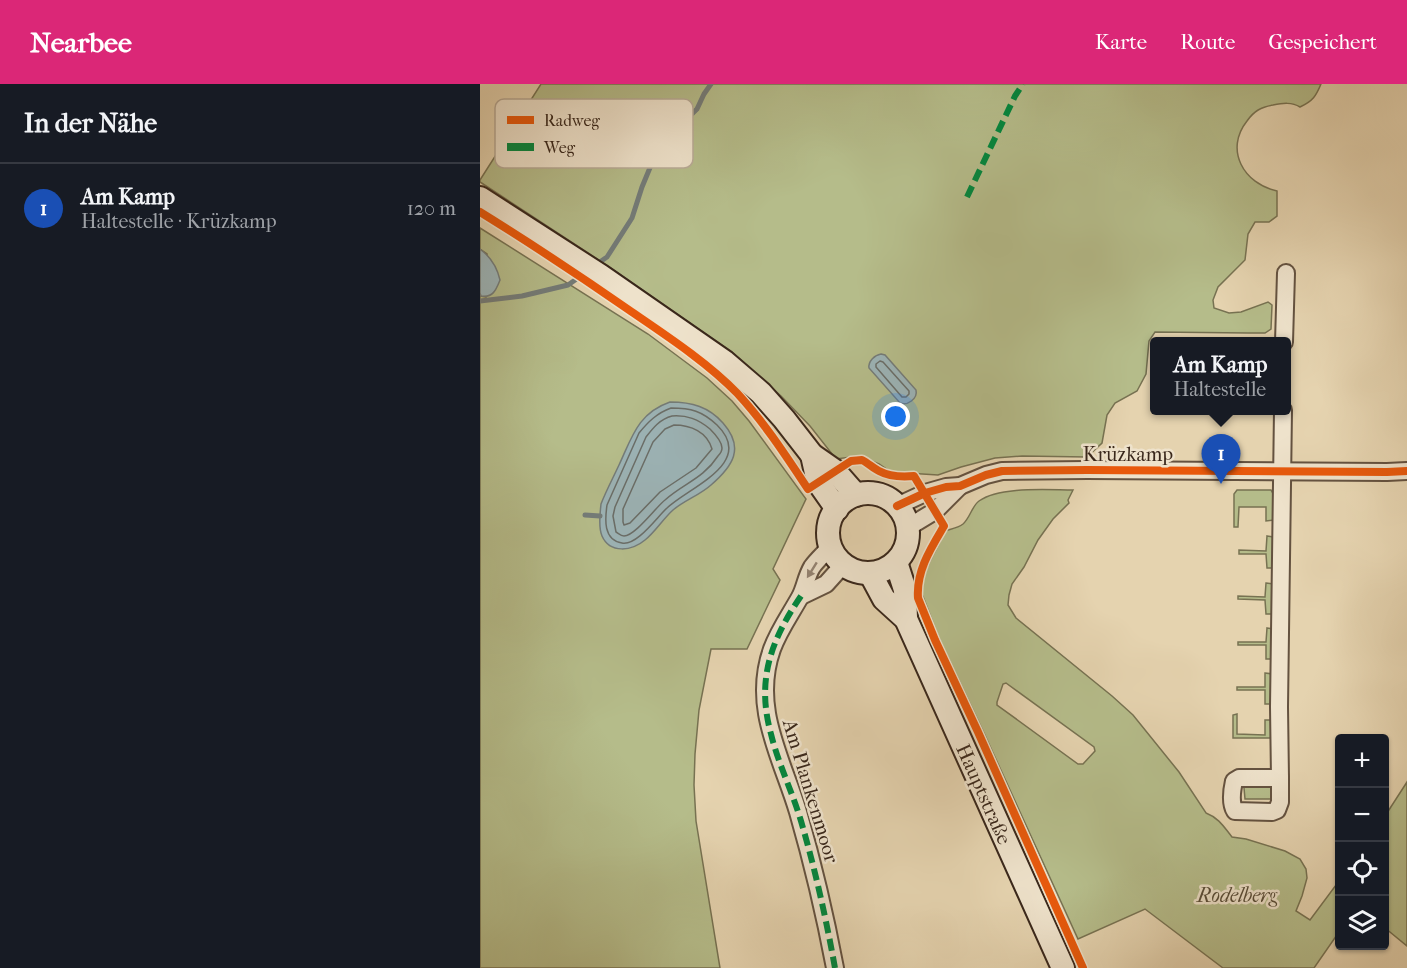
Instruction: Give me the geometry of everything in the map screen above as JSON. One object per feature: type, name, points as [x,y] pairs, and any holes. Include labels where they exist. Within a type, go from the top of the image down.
[{"type":"main road","points":[[480,198],[597,274],[725,362],[761,393],[784,418],[812,455],[834,471],[856,495]]},
{"type":"main road","points":[[812,455],[818,482],[837,508]]},
{"type":"main road","points":[[856,495],[878,495],[897,506],[905,518],[908,536],[906,547],[896,562],[883,570],[870,573],[858,572],[836,556],[828,529],[837,508],[845,501],[856,495]]},
{"type":"main road","name":"Hauptstraße","points":[[896,562],[905,590],[906,619]]},
{"type":"main road","name":"Hauptstraße","points":[[870,573],[885,598],[906,619],[1063,968]]},
{"type":"street","points":[[1284,337],[1286,273]]},
{"type":"street","points":[[1280,778],[1283,415]]},
{"type":"street","name":"Krüzkamp","points":[[897,506],[924,493],[960,486],[1002,471],[1407,471]]},
{"type":"street","name":"Krüzkamp","points":[[907,528],[935,511],[960,486]]},
{"type":"street","name":"Am Plankenmoor","points":[[835,968],[823,904],[809,850],[771,736],[766,714],[766,681],[771,652],[783,625],[801,596],[812,567],[836,556]]},
{"type":"green space","points":[[541,84],[1321,84],[1314,98],[1300,107],[1280,104],[1255,112],[1240,132],[1237,143],[1241,164],[1247,173],[1265,187],[1277,191],[1277,216],[1269,222],[1255,222],[1248,234],[1245,260],[1218,287],[1213,300],[1214,308],[1229,313],[1241,312],[1268,302],[1272,305],[1271,329],[1265,333],[1155,332],[1149,341],[1146,374],[1137,391],[1115,403],[1107,415],[1102,443],[1087,457],[995,458],[938,475],[891,472],[859,456],[836,459],[810,426],[781,396],[732,352],[611,268],[480,182],[495,156],[495,168],[693,168],[693,99],[531,99]]},
{"type":"green space","points":[[480,228],[648,334],[707,378],[732,401],[749,421],[806,499],[773,569],[780,580],[747,649],[711,649],[699,710],[694,785],[696,821],[720,968],[480,968],[480,293],[481,296],[486,297],[487,254],[480,249]]},
{"type":"green space","name":"Rodelberg","points":[[1073,490],[1068,500],[1069,503],[1053,519],[1038,540],[1012,584],[1008,605],[1016,618],[1133,715],[1179,772],[1206,813],[1218,820],[1232,837],[1285,851],[1300,859],[1306,869],[1307,878],[1296,911],[1310,920],[1335,886],[1335,938],[1314,968],[1223,968],[1145,909],[1078,939],[939,638],[922,594],[926,570],[945,531],[963,524],[979,501],[988,496],[1011,491]],"holes":[[[1006,683],[1094,747],[1095,751],[1083,764],[1078,764],[997,705],[1003,684]]]},
{"type":"green space","points":[[1237,490],[1271,490],[1274,495],[1274,520],[1266,521],[1266,507],[1239,507],[1238,527],[1234,527],[1234,494]]},
{"type":"green space","points":[[1267,536],[1273,537],[1273,568],[1267,568],[1266,554],[1239,554],[1239,550],[1266,551]]},
{"type":"green space","points":[[1266,583],[1274,584],[1272,614],[1266,614],[1265,600],[1238,599],[1238,596],[1265,597]]},
{"type":"green space","points":[[1267,628],[1273,629],[1271,659],[1266,659],[1266,645],[1238,645],[1238,642],[1266,642]]},
{"type":"green space","points":[[1265,673],[1273,674],[1272,704],[1265,704],[1265,690],[1237,690],[1237,687],[1265,687]]},
{"type":"green space","points":[[1237,714],[1237,734],[1265,735],[1265,720],[1271,720],[1273,738],[1233,738],[1233,715]]},
{"type":"green space","points":[[1407,782],[1407,946],[1389,931],[1389,810]]},
{"type":"green space","points":[[1245,786],[1272,787],[1273,799],[1245,799]]},
{"type":"water","points":[[480,249],[493,263],[500,280],[494,292],[488,296],[481,296],[480,293]]},
{"type":"water","points":[[881,354],[885,355],[916,390],[915,396],[906,404],[900,403],[869,368],[872,359]]},
{"type":"water","points":[[670,402],[699,406],[718,418],[730,432],[734,441],[734,456],[719,478],[707,489],[673,510],[640,544],[622,549],[610,546],[601,532],[601,504],[637,427],[650,413]]},
{"type":"waterway","points":[[693,113],[711,84]]},
{"type":"waterway","points":[[594,266],[607,257],[632,218],[650,168]]},
{"type":"waterway","points":[[480,301],[522,296],[568,285],[585,273]]},
{"type":"waterway","points":[[585,515],[600,516]]},
{"type":"marked path","points":[[967,197],[1015,96],[1023,84]]},
{"type":"marked path","points":[[801,596],[790,612],[774,645],[769,661],[765,696],[774,745],[806,839],[835,968]]},
{"type":"cycle path","points":[[480,212],[611,297],[699,359],[737,393],[774,440],[808,489],[851,461],[862,460],[888,474],[914,476],[944,526],[922,569],[918,598],[1083,968]]},
{"type":"cycle path","points":[[897,506],[925,493],[960,486],[1002,471],[1407,471]]},
{"type":"place","name":"Am Kamp","points":[[1221,484]]}]
